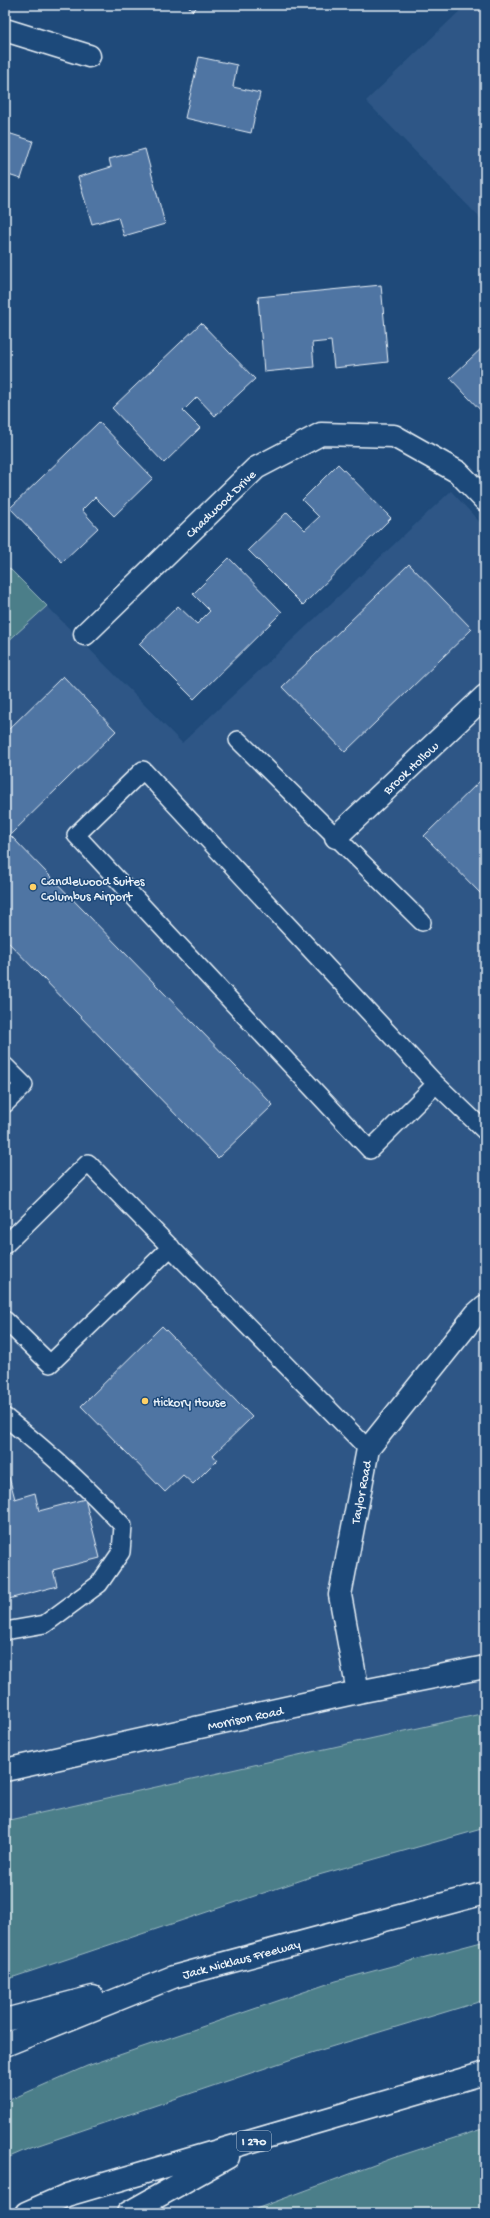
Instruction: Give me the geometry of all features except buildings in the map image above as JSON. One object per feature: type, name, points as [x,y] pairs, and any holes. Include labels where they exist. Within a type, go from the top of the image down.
[{"type":"main road","points":[[5,30],[90,56]]},
{"type":"main road","name":"Chadwood Drive","points":[[85,634],[256,468],[321,434],[394,436],[458,472],[485,500]]},
{"type":"main road","name":"Brook Hollow","points":[[336,837],[485,696]]},
{"type":"main road","name":"Taylor Road","points":[[358,1692],[340,1595],[368,1449],[476,1314],[485,1306]]},
{"type":"main road","name":"Morrison Road","points":[[5,1770],[358,1692],[485,1667]]},
{"type":"main road","name":"Jack Nicklaus Freeway","points":[[5,2045],[173,1977],[485,1893]]},
{"type":"main road","points":[[5,2020],[173,1977]]},
{"type":"main road","name":"I 270","points":[[26,2213],[67,2195],[485,2073]]},
{"type":"main road","points":[[128,2213],[263,2138]]},
{"type":"lane","points":[[238,740],[422,922]]},
{"type":"lane","points":[[436,1084],[370,1150],[76,835],[143,770],[436,1084],[485,1130]]},
{"type":"lane","points":[[5,1066],[24,1085],[5,1104]]},
{"type":"lane","points":[[5,1245],[88,1163],[368,1449]]},
{"type":"lane","points":[[5,1320],[50,1364],[171,1247]]},
{"type":"lane","points":[[5,1417],[39,1444],[107,1508],[123,1526],[121,1552],[99,1584],[45,1624],[5,1631]]},
{"type":"shaded area","points":[[466,5],[485,5],[485,223],[366,101]]},
{"type":"shaded area","points":[[451,491],[485,528],[485,1713],[5,1821],[5,644],[47,606],[182,743]]},
{"type":"green space","points":[[5,564],[47,606],[5,644]]},
{"type":"green space","points":[[485,1713],[485,1828],[308,1878],[5,1980],[5,1821]]},
{"type":"green space","points":[[485,1941],[485,2000],[301,2056],[30,2148],[5,2159],[5,2102],[87,2066],[336,1981]]},
{"type":"green space","points":[[485,2128],[485,2213],[245,2213],[393,2158]]},
{"type":"place","name":"Candlewood Suites Columbus Airport","points":[[33,887]]},
{"type":"place","name":"Hickory House","points":[[145,1401]]}]
